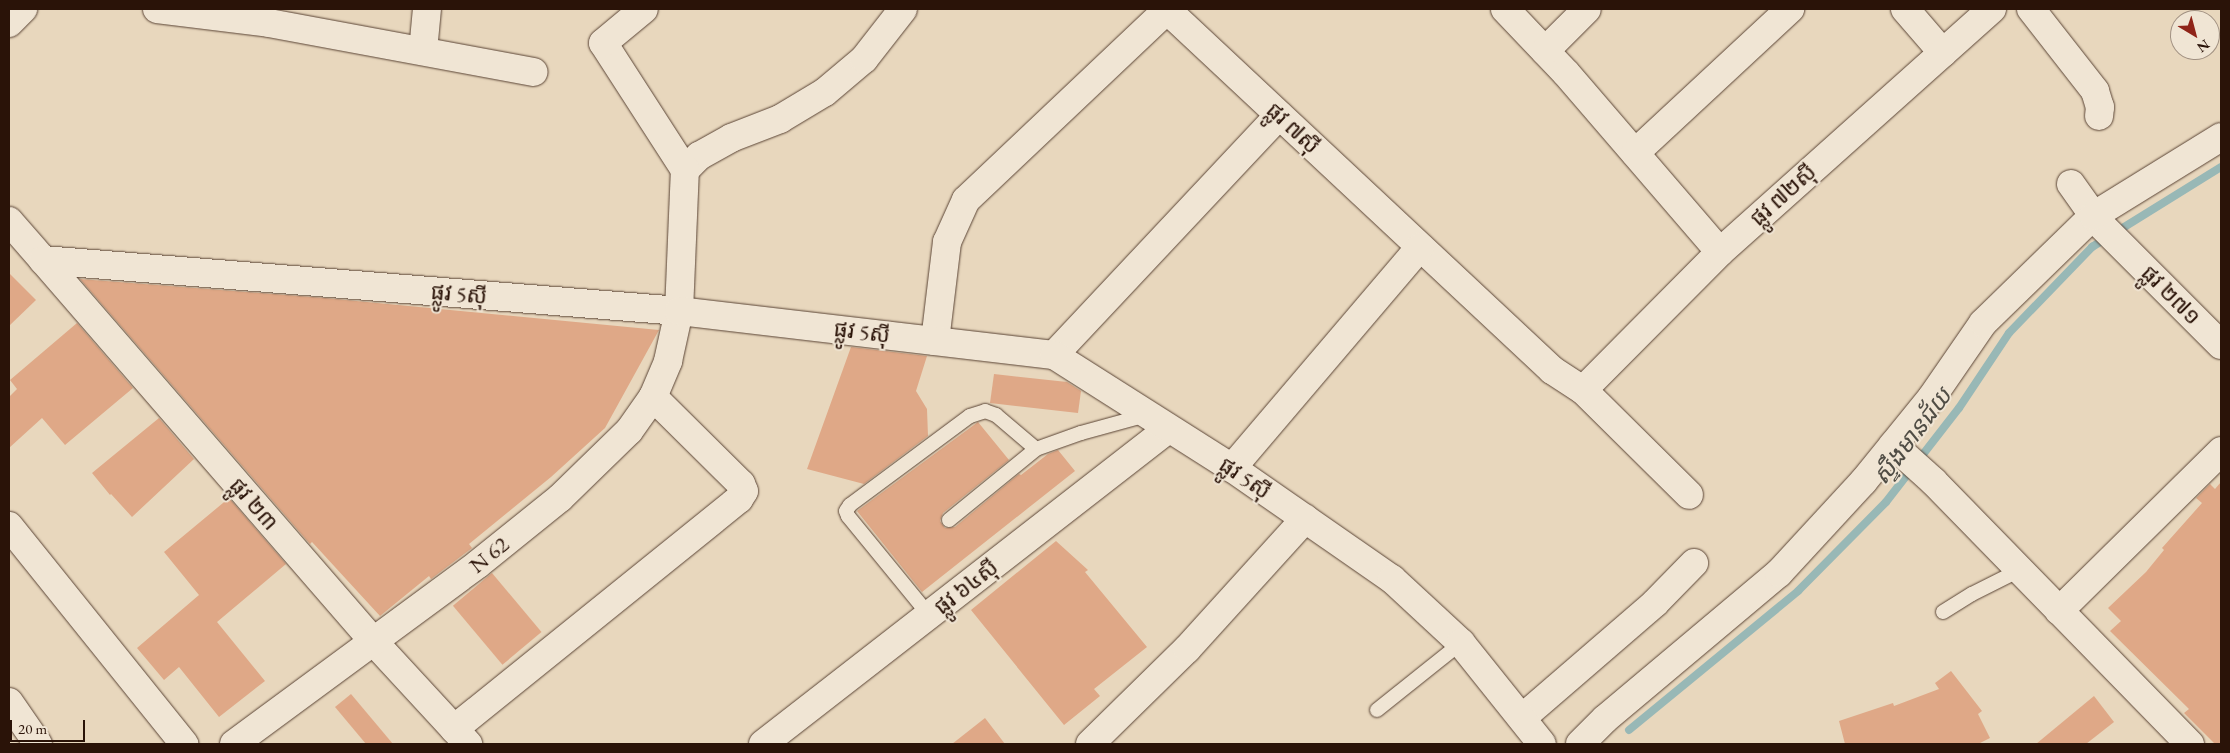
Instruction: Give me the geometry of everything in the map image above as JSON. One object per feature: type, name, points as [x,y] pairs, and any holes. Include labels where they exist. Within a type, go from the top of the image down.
[{"type":"street","points":[[9,23],[23,9]]},
{"type":"street","points":[[157,9],[269,23],[534,72]]},
{"type":"street","points":[[423,52],[427,9]]},
{"type":"street","points":[[644,9],[603,43],[685,170],[699,156],[732,138],[780,120],[825,92],[864,58],[903,9]]},
{"type":"street","points":[[1505,9],[1545,51],[1720,252]]},
{"type":"street","points":[[1545,51],[1587,9]]},
{"type":"street","points":[[1635,153],[1790,9]]},
{"type":"street","points":[[1905,9],[1943,53]]},
{"type":"street","name":"ផ្លូវ ៧២ស៊ី","points":[[1582,390],[1720,252],[1992,9]]},
{"type":"street","points":[[2031,9],[2095,91],[2100,107],[2099,116]]},
{"type":"street","points":[[935,341],[947,242],[966,200],[1167,10]]},
{"type":"street","name":"ផ្លូវ ៧ស៊ី","points":[[1167,10],[1552,370],[1582,390],[1689,495]]},
{"type":"street","points":[[1054,355],[1279,116]]},
{"type":"street","points":[[1580,744],[1605,719],[1779,573],[1863,482],[1907,458],[1932,397],[1983,323],[2096,219],[2221,137]]},
{"type":"street","name":"N 62","points":[[234,744],[478,564],[560,498],[629,431],[653,397],[668,362],[678,311],[685,170]]},
{"type":"street","name":"ផ្លូវ ២៧១","points":[[2071,184],[2096,219],[2221,345]]},
{"type":"street","name":"ផ្លូវ ២៣","points":[[9,221],[374,642],[461,736]]},
{"type":"street","points":[[1232,468],[1420,247]]},
{"type":"street","name":"ផ្លូវ 5ស៊ី","points":[[43,260],[678,311],[1054,355],[1232,468],[1392,579],[1461,643],[1542,744]]},
{"type":"street","points":[[461,736],[739,499],[744,491],[741,484],[653,397]]},
{"type":"street","name":"ផ្លូវ ៦៤ស៊ី","points":[[763,744],[929,615],[1158,422]]},
{"type":"street","points":[[2059,611],[2221,451]]},
{"type":"street","points":[[1907,458],[2020,570],[2190,744]]},
{"type":"street","points":[[1090,744],[1187,649],[1305,519]]},
{"type":"street","points":[[9,526],[184,744]]},
{"type":"street","points":[[1522,718],[1655,603],[1694,563]]},
{"type":"street","points":[[9,702],[38,744]]},
{"type":"lane","points":[[929,615],[848,516],[846,511],[850,505],[970,416],[985,412],[996,415],[1036,449]]},
{"type":"lane","points":[[949,520],[1036,449],[1080,433],[1158,422]]},
{"type":"lane","points":[[1943,612],[1972,594],[2020,570]]},
{"type":"lane","points":[[1377,710],[1461,643]]},
{"type":"building","points":[[9,273],[36,300],[9,326]]},
{"type":"building","points":[[80,279],[325,298],[659,330],[605,428],[551,477],[469,544],[472,548],[431,579],[429,576],[380,616],[312,542],[310,544]]},
{"type":"building","points":[[77,323],[133,388],[65,445],[42,418],[9,448],[9,397],[17,389],[10,380]]},
{"type":"building","points":[[851,347],[927,356],[916,391],[927,409],[928,436],[864,484],[807,469]]},
{"type":"building","points":[[994,374],[1067,382],[1081,391],[1078,413],[990,403]]},
{"type":"building","points":[[159,418],[194,459],[132,517],[92,473]]},
{"type":"building","points":[[978,422],[1009,460],[943,513],[940,521],[945,528],[955,527],[1019,474],[1021,475],[1048,454],[1058,450],[1075,471],[922,592],[857,511]]},
{"type":"building","points":[[2221,482],[2221,744],[2215,744],[2184,713],[2189,709],[2110,631],[2121,621],[2108,608],[2146,572],[2164,550],[2162,548],[2202,503],[2196,498],[2210,484],[2215,489]]},
{"type":"building","points":[[229,498],[286,564],[217,622],[265,681],[219,717],[179,667],[164,680],[137,648],[199,595],[164,552]]},
{"type":"building","points":[[1056,541],[1088,570],[1085,572],[1147,647],[1094,689],[1100,696],[1064,725],[971,610]]},
{"type":"building","points":[[492,573],[541,632],[502,665],[453,606]]},
{"type":"building","points":[[1951,671],[1982,711],[1978,714],[1990,738],[1978,744],[1845,744],[1839,721],[1893,703],[1894,706],[1939,689],[1935,683]]},
{"type":"building","points":[[351,694],[393,744],[366,744],[335,707]]},
{"type":"building","points":[[2094,696],[2114,722],[2086,744],[2036,744]]},
{"type":"building","points":[[985,718],[1005,744],[952,744]]},
{"type":"waterway","name":"ស្ទឹងមានជ័យ","points":[[1629,730],[1798,591],[1886,502],[1959,408],[2009,333],[2092,247],[2221,167]]}]
